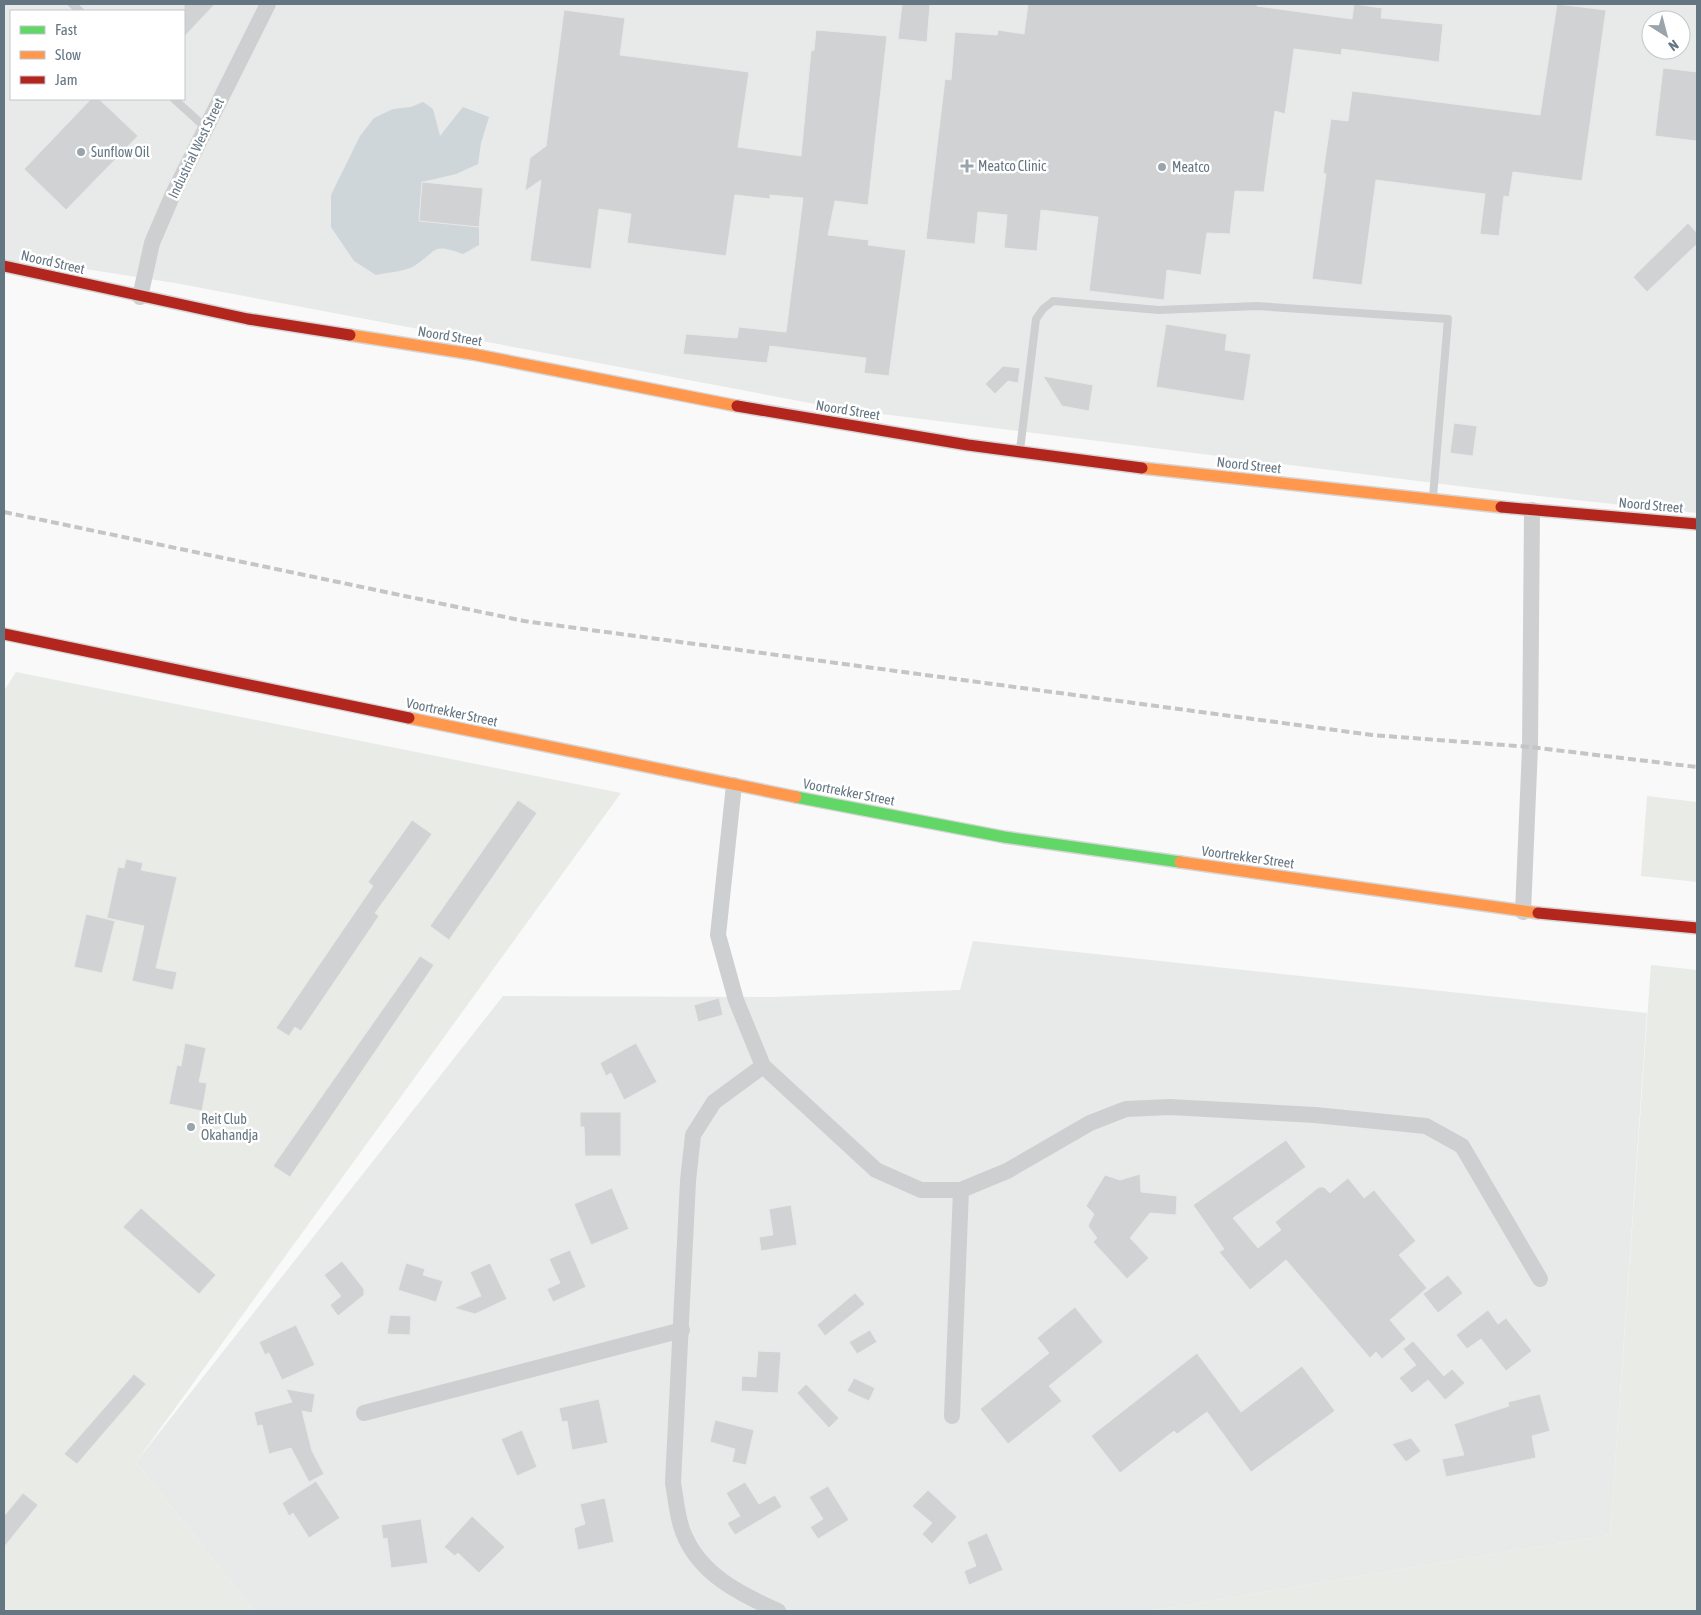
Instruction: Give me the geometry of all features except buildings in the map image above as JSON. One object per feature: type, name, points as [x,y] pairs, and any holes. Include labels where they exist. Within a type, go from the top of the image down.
[{"type":"street","name":"Industrial West Street","points":[[140,297],[152,243],[206,128],[268,4]]},
{"type":"street","name":"Noord Street","points":[[4,266],[248,319],[472,354],[787,416],[1160,470],[1532,510],[1697,524]]},
{"type":"street","points":[[1523,912],[1530,746],[1532,510]]},
{"type":"street","name":"Voortrekker Street","points":[[4,634],[734,785],[1004,837],[1523,912],[1697,928]]},
{"type":"street","points":[[734,785],[718,935],[736,1000],[763,1066],[876,1170],[921,1190],[961,1190],[1007,1171],[1090,1123],[1126,1109],[1170,1107],[1314,1115],[1426,1126],[1462,1146],[1540,1279]]},
{"type":"street","points":[[763,1066],[714,1102],[692,1135],[673,1483],[683,1532],[703,1566],[741,1594],[778,1611]]},
{"type":"street","points":[[952,1416],[961,1190]]},
{"type":"street","points":[[364,1413],[682,1330]]},
{"type":"lane","points":[[175,100],[206,128]]},
{"type":"lane","points":[[1020,451],[1036,319],[1043,309],[1053,301],[1159,310],[1257,306],[1448,319],[1432,499]]},
{"type":"shaded area","points":[[4,4],[1697,4],[1697,513],[1539,496],[842,409],[175,283],[40,262],[4,261]]},
{"type":"shaded area","points":[[423,102],[433,109],[440,136],[463,107],[489,117],[481,143],[478,164],[456,174],[422,182],[419,221],[479,227],[479,245],[463,254],[445,249],[435,250],[410,268],[376,275],[354,261],[331,227],[331,195],[360,136],[374,118],[393,109],[411,107]]},
{"type":"shaded area","name":"Reit Club Okahandja","points":[[16,672],[621,793],[136,1462],[254,1611],[4,1611],[4,691]]},
{"type":"shaded area","points":[[1647,796],[1697,802],[1697,882],[1641,876]]},
{"type":"shaded area","points":[[973,941],[1647,1013],[1610,1535],[1149,1611],[254,1611],[136,1462],[503,996],[773,997],[960,990]]},
{"type":"shaded area","points":[[1651,965],[1697,970],[1697,1611],[1149,1611],[1610,1535]]},
{"type":"railway","points":[[4,512],[524,621],[1372,735],[1530,747],[1697,767]]},
{"type":"traffic: fast","points":[[796,797],[1004,837],[1180,862]]},
{"type":"traffic: slow","points":[[350,335],[472,354],[737,406]]},
{"type":"traffic: slow","points":[[1142,468],[1501,507]]},
{"type":"traffic: slow","points":[[409,718],[796,797]]},
{"type":"traffic: slow","points":[[1180,862],[1538,913]]},
{"type":"traffic: jam","points":[[4,266],[248,319],[350,335]]},
{"type":"traffic: jam","points":[[737,406],[968,445],[1142,468]]},
{"type":"traffic: jam","points":[[1501,507],[1697,524]]},
{"type":"traffic: jam","points":[[4,634],[409,718]]},
{"type":"traffic: jam","points":[[1538,913],[1697,928]]},
{"type":"place","name":"Sunflow Oil","points":[[81,152]]},
{"type":"place","name":"Meatco Clinic","points":[[967,166]]},
{"type":"place","name":"Meatco","points":[[1162,167]]},
{"type":"place","name":"Reit Club Okahandja","points":[[191,1127]]}]
